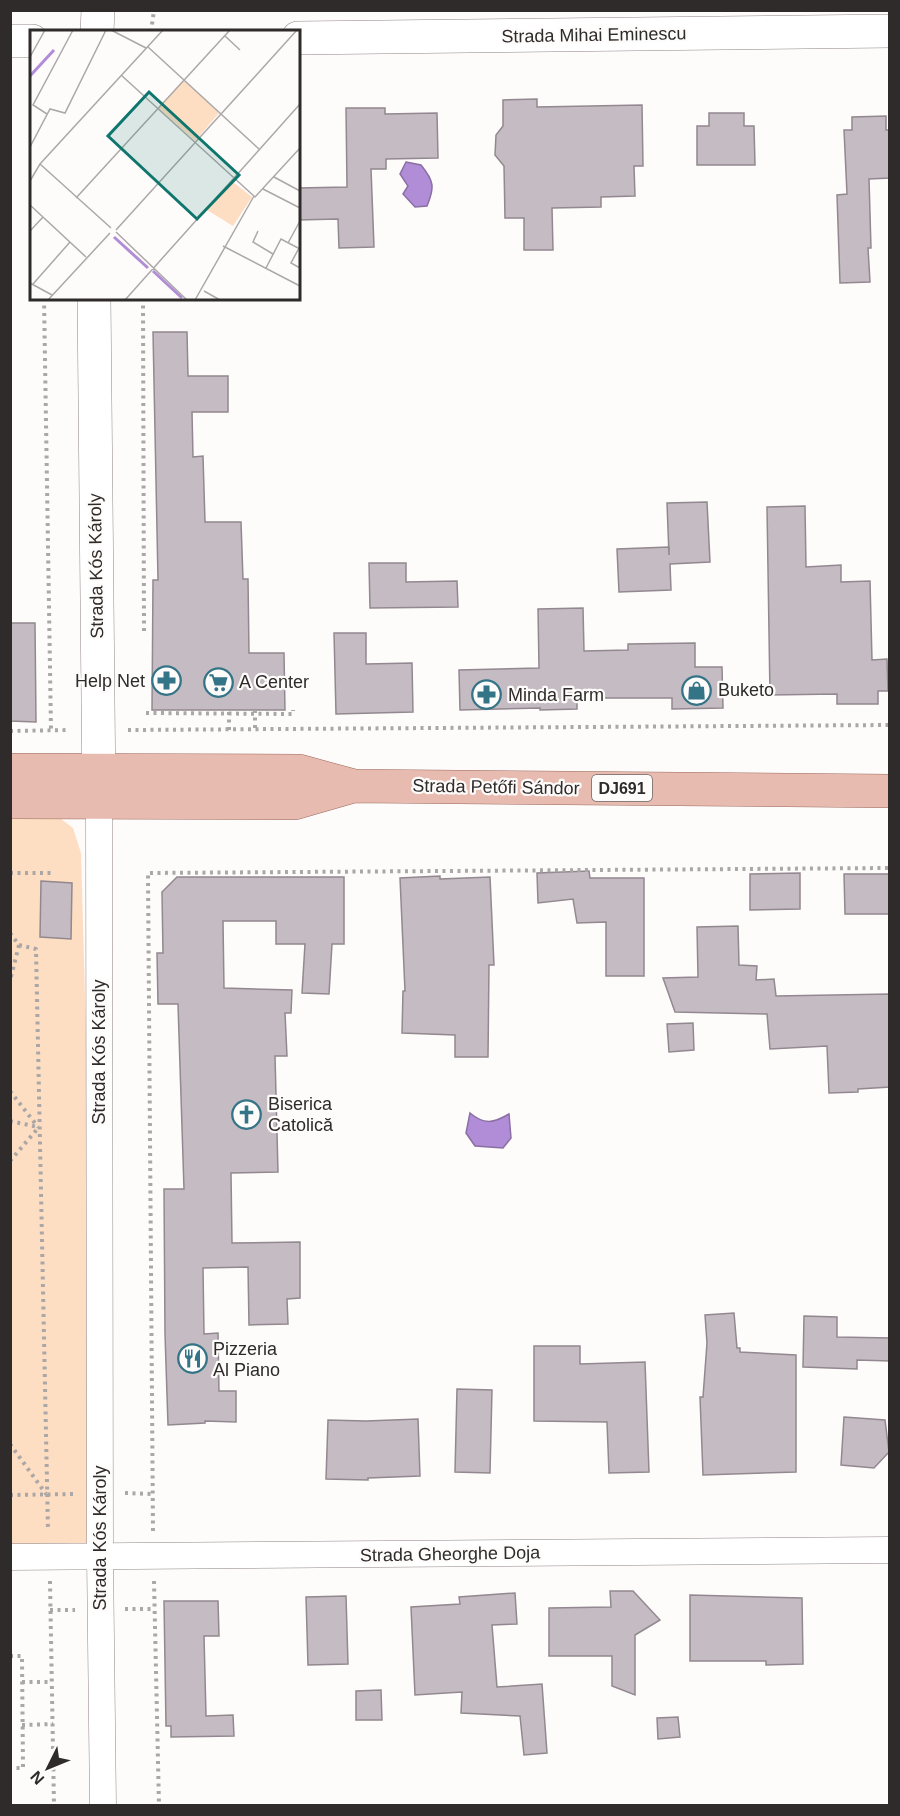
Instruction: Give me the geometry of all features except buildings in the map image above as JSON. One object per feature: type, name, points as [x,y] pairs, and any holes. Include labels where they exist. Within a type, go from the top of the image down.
[{"type":"main road","name":"Strada Petőfi Sándor","points":[[10,770],[299,771],[354,786],[890,791]]},
{"type":"main road","name":"Strada Petőfi Sándor","points":[[10,802],[295,803],[354,786]]},
{"type":"street","points":[[97,30],[98,10]]},
{"type":"street","name":"Strada Mihai Eminescu","points":[[300,38],[890,31]]},
{"type":"street","points":[[10,41],[30,41]]},
{"type":"street","name":"Strada Kós Károly","points":[[94,300],[99,801],[100,1557],[103,1806]]},
{"type":"street","name":"Strada Gheorghe Doja","points":[[10,1557],[890,1550]]},
{"type":"path","points":[[151,30],[154,10]]},
{"type":"path","points":[[10,731],[51,730],[44,300]]},
{"type":"path","points":[[143,300],[144,632]]},
{"type":"path","points":[[146,713],[229,711],[293,714],[293,710]]},
{"type":"path","points":[[229,711],[229,730]]},
{"type":"path","points":[[254,712],[255,730]]},
{"type":"path","points":[[146,730],[890,725]]},
{"type":"path","points":[[159,1806],[153,1557],[148,873],[890,868]]},
{"type":"path","points":[[10,873],[53,873]]},
{"type":"path","points":[[10,933],[19,945],[36,950],[54,1806]]},
{"type":"path","points":[[10,981],[19,945]]},
{"type":"path","points":[[10,1091],[39,1127]]},
{"type":"path","points":[[10,1121],[39,1127]]},
{"type":"path","points":[[10,1161],[39,1127]]},
{"type":"path","points":[[10,1444],[46,1495]]},
{"type":"path","points":[[10,1495],[46,1495]]},
{"type":"path","points":[[10,1656],[22,1656],[23,1768],[10,1768]]},
{"type":"path","points":[[22,1682],[52,1682]]},
{"type":"path","points":[[22,1725],[52,1724]]},
{"type":"shaded area","points":[[406,162],[421,165],[429,175],[432,189],[427,206],[415,207],[403,194],[408,186],[400,174]]},
{"type":"shaded area","points":[[11,813],[53,813],[73,828],[81,853],[100,1557],[11,1557]]},
{"type":"shaded area","points":[[470,1113],[485,1121],[499,1119],[509,1114],[511,1138],[503,1148],[475,1146],[466,1133]]},
{"type":"place","name":"Help Net","points":[[166,681]]},
{"type":"place","name":"A Center","points":[[218,682]]},
{"type":"place","name":"Buketo","points":[[697,690]]},
{"type":"place","name":"Minda Farm","points":[[487,695]]},
{"type":"place","name":"Biserica Catolică","points":[[247,1114]]},
{"type":"place","name":"Pizzeria Al Piano","points":[[192,1359]]}]
